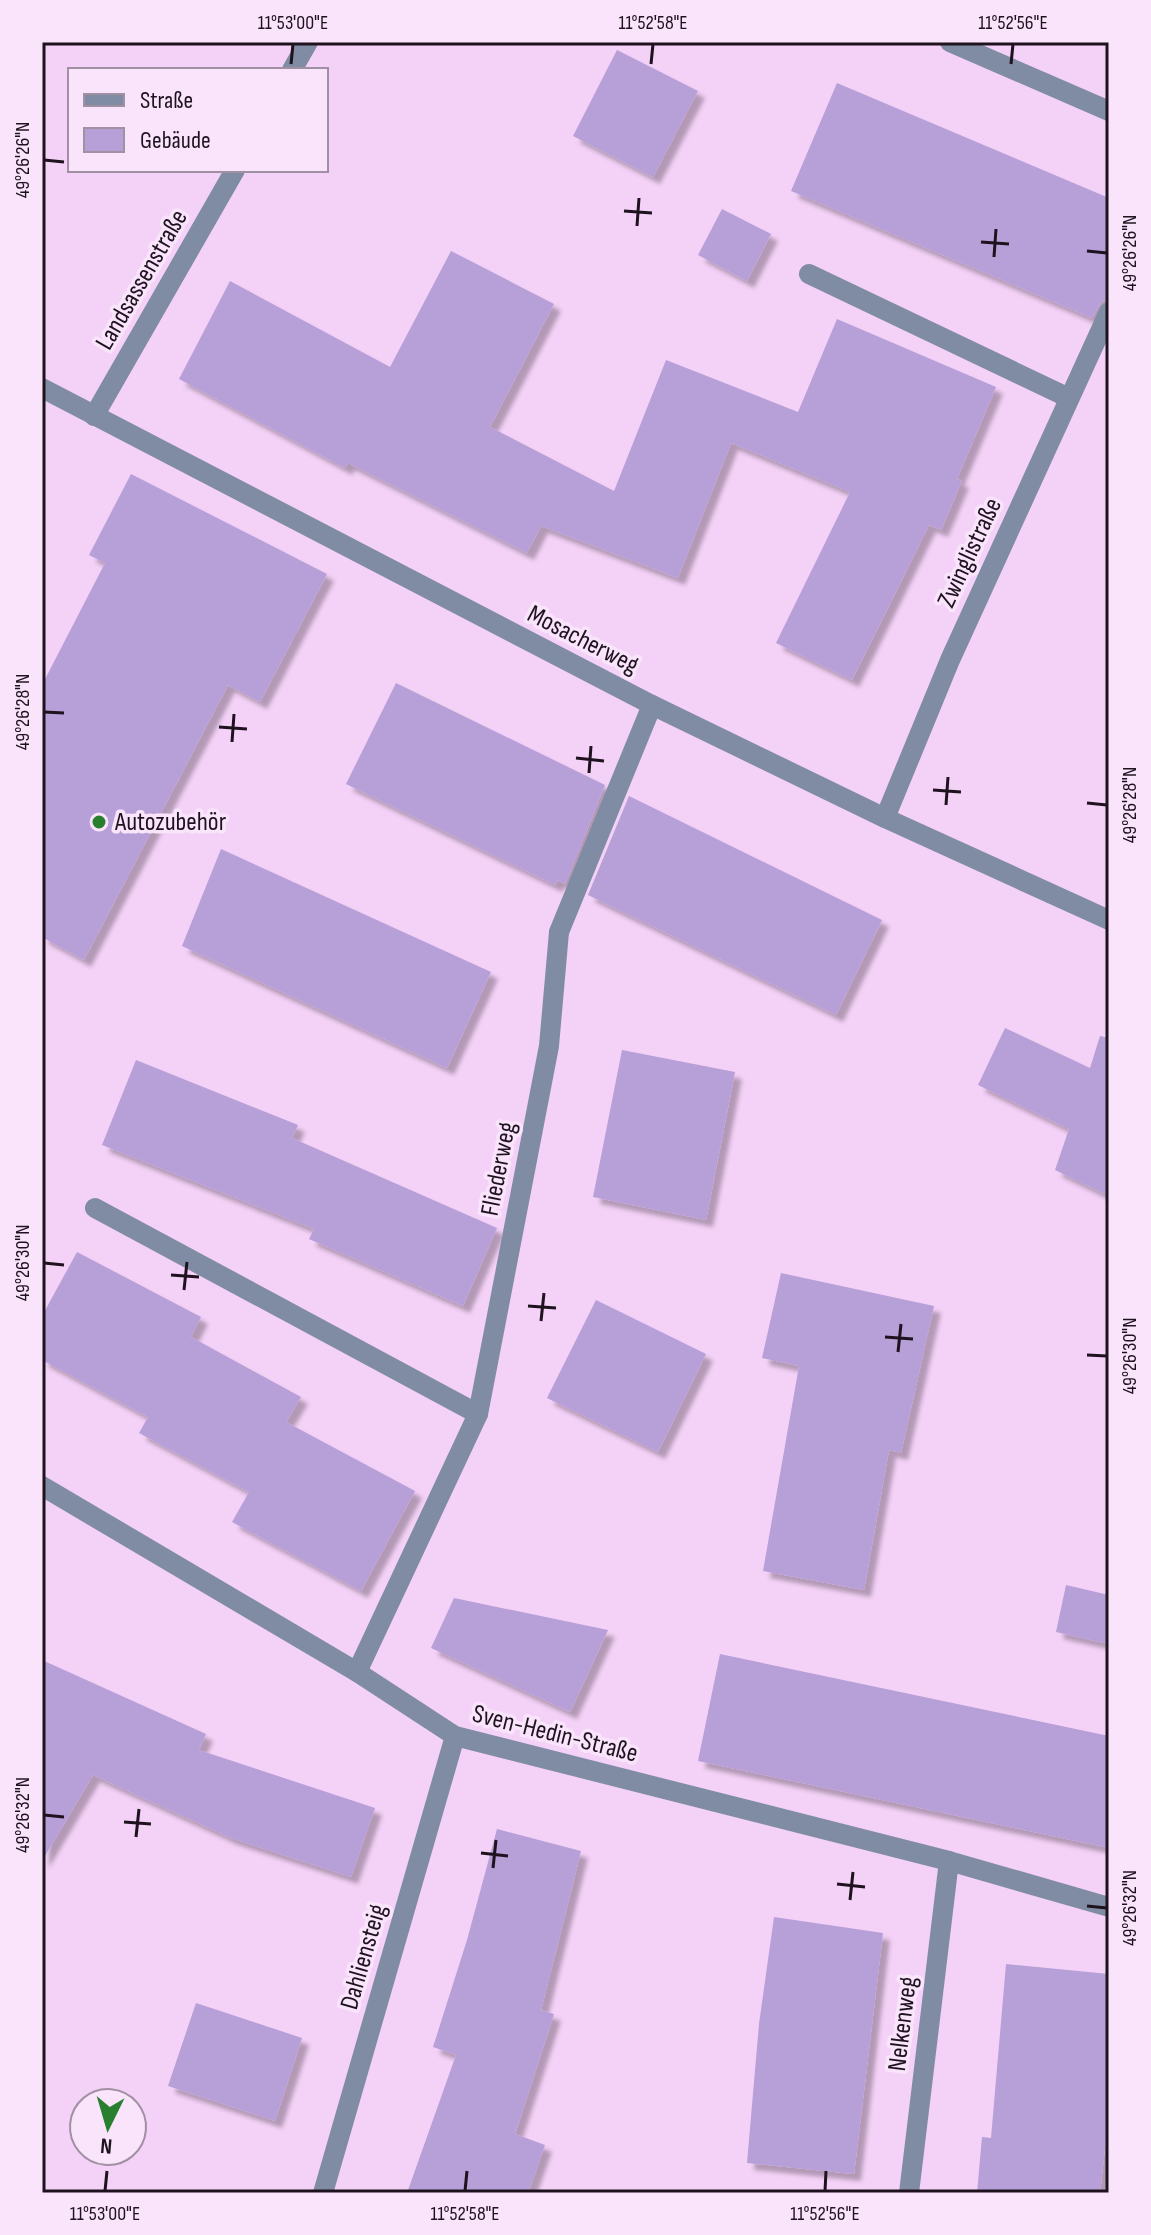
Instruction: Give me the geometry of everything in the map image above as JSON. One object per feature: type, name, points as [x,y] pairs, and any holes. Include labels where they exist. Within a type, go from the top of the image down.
[{"type":"street","points":[[293,68],[308,42]]},
{"type":"street","points":[[950,42],[1109,111]]},
{"type":"street","name":"Landsassenstraße","points":[[94,416],[234,172]]},
{"type":"street","points":[[809,274],[1069,398]]},
{"type":"street","name":"Zwinglistraße","points":[[885,818],[950,660],[1109,312]]},
{"type":"street","name":"Mosacherweg","points":[[42,388],[652,705],[885,818],[1109,920]]},
{"type":"street","name":"Fliederweg","points":[[357,1672],[478,1414],[549,1046],[559,932],[652,705]]},
{"type":"street","points":[[95,1208],[478,1414]]},
{"type":"street","name":"Sven-Hedin-Straße","points":[[42,1486],[357,1672],[455,1736],[949,1861],[1109,1907]]},
{"type":"street","name":"Dahliensteig","points":[[323,2193],[455,1736]]},
{"type":"street","name":"Nelkenweg","points":[[909,2193],[949,1861]]},
{"type":"building","points":[[617,50],[698,91],[653,177],[573,136]]},
{"type":"building","points":[[837,83],[1109,198],[1109,299],[1101,302],[1092,318],[791,191]]},
{"type":"building","points":[[722,209],[771,234],[747,281],[698,255]]},
{"type":"building","points":[[451,251],[554,304],[490,427],[614,491],[666,360],[798,412],[837,319],[996,387],[957,479],[962,481],[941,530],[929,525],[852,680],[776,643],[850,492],[731,443],[678,578],[541,526],[527,553],[348,463],[345,468],[179,379],[230,281],[390,367]]},
{"type":"building","name":"Autozubehör","points":[[131,474],[327,574],[260,702],[228,685],[84,960],[42,937],[42,685],[105,563],[89,555]]},
{"type":"building","points":[[396,683],[605,785],[565,884],[558,880],[555,885],[346,784]]},
{"type":"building","points":[[629,796],[882,920],[836,1015],[588,895]]},
{"type":"building","points":[[221,849],[491,972],[447,1068],[182,946]]},
{"type":"building","points":[[1005,1028],[1090,1068],[1100,1036],[1109,1038],[1109,1196],[1055,1170],[1069,1129],[978,1085]]},
{"type":"building","points":[[622,1050],[735,1072],[706,1220],[593,1197]]},
{"type":"building","points":[[136,1060],[298,1125],[292,1138],[497,1228],[463,1306],[309,1239],[314,1229],[102,1145]]},
{"type":"building","points":[[77,1252],[201,1317],[191,1337],[301,1397],[286,1422],[415,1491],[361,1591],[232,1522],[249,1492],[139,1433],[148,1417],[42,1360],[42,1316]]},
{"type":"building","points":[[781,1273],[934,1306],[901,1453],[889,1450],[864,1590],[763,1571],[799,1366],[762,1358]]},
{"type":"building","points":[[596,1300],[706,1354],[658,1452],[547,1398]]},
{"type":"building","points":[[1066,1585],[1109,1595],[1109,1644],[1056,1632]]},
{"type":"building","points":[[454,1598],[608,1630],[570,1712],[431,1648]]},
{"type":"building","points":[[720,1654],[1109,1736],[1109,1848],[698,1761]]},
{"type":"building","points":[[42,1660],[206,1734],[199,1750],[375,1808],[351,1877],[231,1838],[93,1775],[42,1861]]},
{"type":"building","points":[[497,1829],[581,1851],[541,2010],[554,2014],[515,2134],[545,2145],[528,2193],[407,2193],[456,2055],[433,2047],[467,1940]]},
{"type":"building","points":[[774,1917],[883,1933],[854,2174],[747,2163],[759,2024]]},
{"type":"building","points":[[1006,1964],[1109,1974],[1109,2110],[1100,2193],[977,2193],[982,2137],[991,2138]]},
{"type":"building","points":[[196,2003],[302,2038],[275,2121],[168,2086]]},
{"type":"place","name":"Autozubehör","points":[[99,822]]}]
